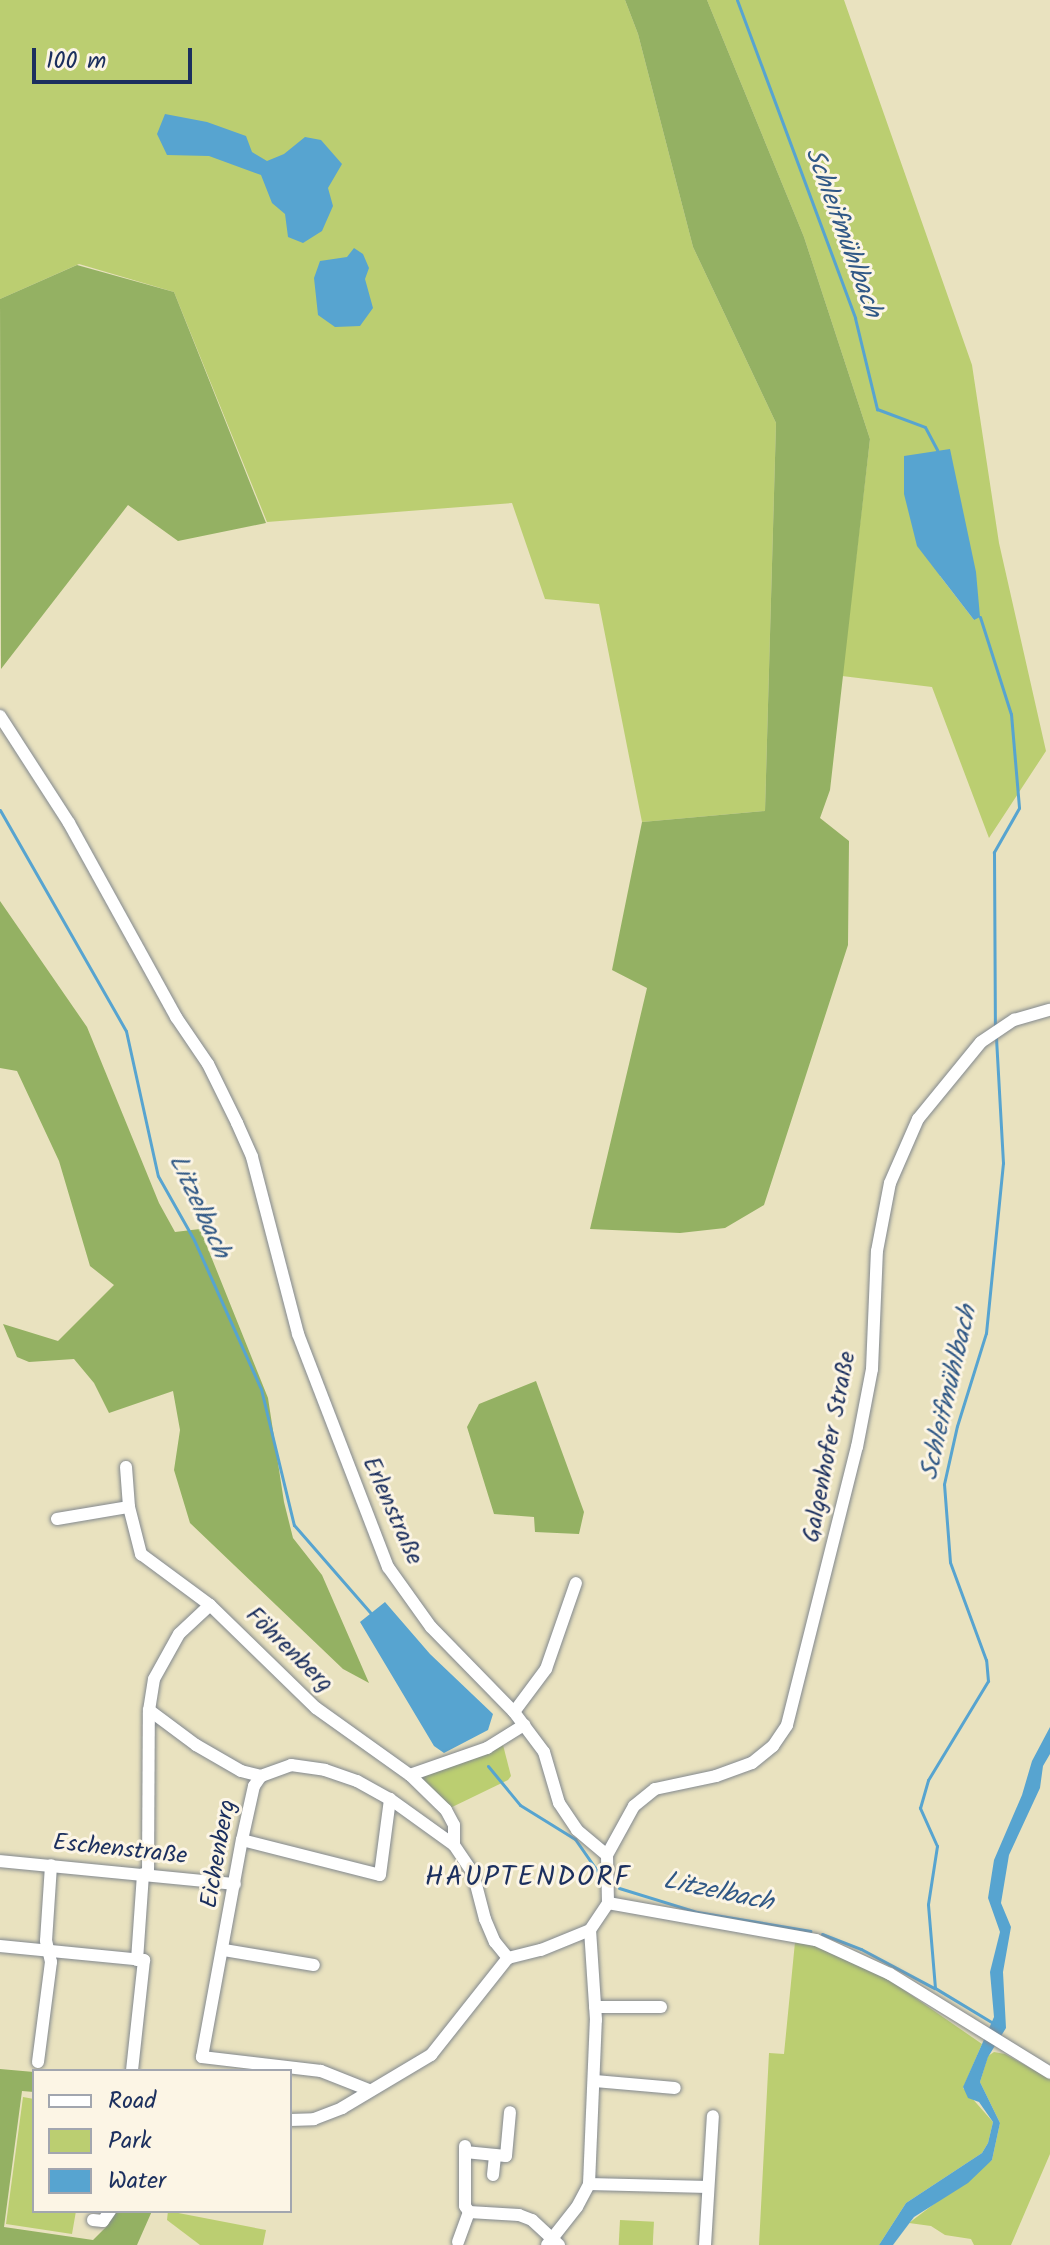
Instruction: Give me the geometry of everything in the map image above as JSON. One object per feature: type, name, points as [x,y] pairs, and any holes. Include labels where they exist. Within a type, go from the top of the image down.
[{"type":"street","name":"Erlenstraße","points":[[0,716],[69,823],[176,1017],[217,1084],[252,1157],[298,1334],[388,1567],[431,1627],[524,1725],[544,1752],[559,1803],[577,1830],[607,1855]]},
{"type":"street","name":"Galgenhofer Straße","points":[[607,1855],[634,1806],[655,1789],[716,1776],[752,1763],[773,1746],[787,1725],[857,1447],[872,1369],[877,1251],[890,1183],[918,1119],[948,1079],[1002,1028],[1014,1020],[1050,1010]]},
{"type":"street","name":"Föhrenberg","points":[[126,1467],[129,1507],[141,1554],[210,1605],[316,1708],[410,1775],[446,1810],[454,1825],[454,1845]]},
{"type":"street","points":[[57,1519],[129,1507]]},
{"type":"street","points":[[514,1712],[546,1669],[576,1583]]},
{"type":"street","points":[[137,1960],[146,1874],[149,1710],[154,1679],[179,1634],[210,1605]]},
{"type":"street","points":[[149,1710],[241,1771],[261,1776]]},
{"type":"street","points":[[410,1775],[487,1748],[524,1725]]},
{"type":"street","name":"Eichenberg","points":[[369,2090],[321,2071],[202,2057],[242,1840],[254,1786],[261,1776],[291,1765],[325,1770],[357,1781],[390,1799],[454,1845],[473,1873],[485,1919],[495,1942],[508,1958]]},
{"type":"street","points":[[242,1840],[380,1875],[390,1799]]},
{"type":"street","points":[[292,2120],[314,2119],[342,2108],[431,2055],[508,1958],[541,1950],[590,1930],[608,1903],[607,1855]]},
{"type":"street","name":"Eschenstraße","points":[[0,1861],[235,1884]]},
{"type":"street","points":[[38,2062],[51,1962],[46,1941],[51,1865]]},
{"type":"street","points":[[608,1903],[816,1940],[890,1974],[1050,2073]]},
{"type":"street","points":[[469,2212],[519,2215],[532,2220],[553,2243],[589,2184],[595,2081],[595,2007],[590,1930]]},
{"type":"street","points":[[0,1946],[144,1960],[132,2069]]},
{"type":"street","points":[[224,1950],[314,1965]]},
{"type":"street","points":[[595,2007],[661,2007]]},
{"type":"street","points":[[595,2081],[675,2088]]},
{"type":"street","points":[[469,2212],[465,2206],[465,2149],[506,2156],[510,2112]]},
{"type":"street","points":[[705,2245],[713,2116]]},
{"type":"street","points":[[493,2175],[495,2155]]},
{"type":"street","points":[[589,2184],[708,2187]]},
{"type":"street","points":[[458,2242],[469,2212]]},
{"type":"street","points":[[93,2220],[103,2221],[109,2213]]},
{"type":"green space","points":[[0,0],[625,0],[638,34],[693,247],[776,423],[765,811],[642,822],[599,604],[545,599],[512,503],[267,522],[174,292],[79,264],[0,299]]},
{"type":"green space","points":[[625,0],[707,0],[804,237],[870,439],[830,790],[820,818],[849,841],[848,945],[764,1205],[725,1228],[680,1233],[590,1229],[647,988],[612,970],[642,822],[765,811],[776,423],[693,247],[638,34]]},
{"type":"green space","points":[[707,0],[844,0],[972,365],[999,543],[1046,751],[989,838],[932,687],[842,676],[870,439],[804,237]],"holes":[[[976,572],[974,620],[940,576]]]},
{"type":"green space","points":[[77,265],[174,292],[266,523],[178,541],[128,505],[1,669],[0,299]]},
{"type":"green space","points":[[0,901],[87,1027],[159,1203],[175,1232],[200,1229],[268,1398],[284,1502],[293,1538],[322,1575],[369,1683],[343,1669],[190,1523],[174,1470],[180,1430],[173,1391],[109,1413],[94,1383],[74,1359],[29,1362],[17,1357],[3,1324],[58,1341],[114,1285],[90,1266],[59,1161],[17,1071],[0,1068]]},
{"type":"green space","points":[[536,1381],[584,1512],[579,1534],[535,1532],[534,1517],[494,1514],[467,1427],[479,1404]]},
{"type":"green space","points":[[503,1745],[511,1776],[508,1780],[446,1810],[410,1775]]},
{"type":"green space","points":[[795,1942],[815,1946],[888,1979],[982,2044],[963,2088],[993,2122],[988,2143],[982,2153],[906,2203],[879,2245],[759,2245],[769,2053],[784,2054]]},
{"type":"green space","points":[[994,2052],[1005,2054],[1050,2079],[1050,2154],[1011,2245],[974,2245],[971,2239],[945,2235],[931,2226],[909,2223],[992,2160],[1000,2123],[980,2082],[988,2056]]},
{"type":"green space","points":[[0,2069],[32,2072],[32,2092],[22,2091],[4,2227],[93,2240],[107,2226],[111,2213],[151,2213],[137,2245],[0,2245]]},
{"type":"green space","points":[[23,2097],[32,2099],[32,2213],[76,2213],[72,2234],[6,2224]]},
{"type":"green space","points":[[168,2213],[178,2213],[266,2230],[263,2245],[200,2245],[167,2220]]},
{"type":"green space","points":[[620,2220],[654,2222],[653,2245],[619,2245]]},
{"type":"water","points":[[165,114],[207,122],[246,136],[252,152],[267,161],[284,154],[305,137],[321,140],[342,164],[328,188],[333,206],[322,231],[303,243],[288,237],[285,214],[272,203],[261,175],[209,156],[167,155],[157,134]]},
{"type":"water","points":[[354,248],[363,254],[369,268],[365,279],[373,308],[360,326],[335,327],[318,315],[314,278],[320,261],[347,257]]},
{"type":"water","points":[[950,449],[976,572],[980,617],[974,620],[917,546],[904,494],[904,456]]},
{"type":"water","points":[[385,1602],[430,1654],[493,1714],[488,1730],[444,1753],[434,1746],[360,1622]]},
{"type":"water","points":[[1050,1727],[1050,1754],[1043,1766],[1040,1788],[1009,1855],[1001,1903],[1011,1927],[1003,1972],[1006,2028],[988,2057],[980,2082],[1000,2123],[992,2160],[968,2183],[914,2217],[893,2245],[879,2245],[906,2203],[982,2153],[988,2143],[993,2122],[979,2102],[968,2098],[963,2087],[994,2017],[990,1972],[1000,1932],[988,1898],[994,1860],[1022,1795],[1032,1761]]},
{"type":"waterway","name":"Schleifmühlbach","points":[[737,0],[855,318],[877,409],[925,427],[937,450]]},
{"type":"waterway","name":"Schleifmühlbach","points":[[980,617],[1011,714],[1019,808],[994,852],[995,1026]]},
{"type":"waterway","name":"Litzelbach","points":[[0,810],[126,1031],[158,1176],[194,1240],[261,1389],[294,1525],[370,1612]]},
{"type":"waterway","name":"Schleifmühlbach","points":[[993,2023],[935,1988],[928,1904],[937,1846],[920,1808],[928,1780],[988,1681],[986,1660],[950,1562],[944,1484],[957,1426],[986,1333],[1003,1163],[996,1037]]},
{"type":"waterway","name":"Litzelbach","points":[[488,1766],[520,1805],[575,1839],[598,1872]]},
{"type":"waterway","name":"Litzelbach","points":[[619,1888],[697,1912],[810,1931]]},
{"type":"waterway","name":"Litzelbach","points":[[822,1934],[861,1949],[934,1988]]},
{"type":"district","name":"HAUPTENDORF","points":[[528,1878]]}]
